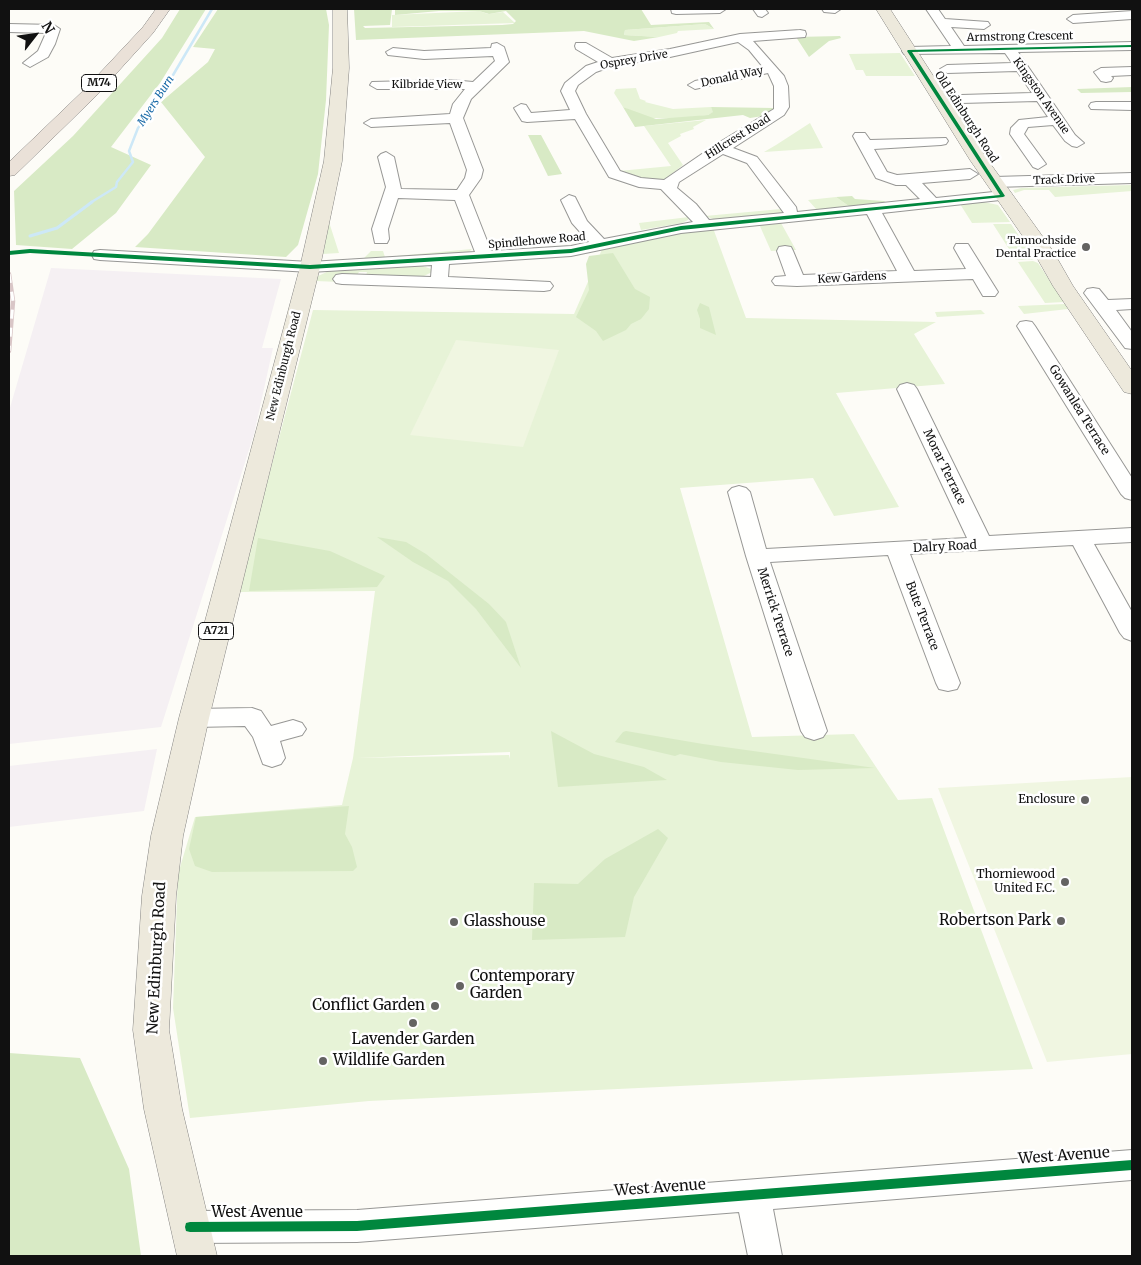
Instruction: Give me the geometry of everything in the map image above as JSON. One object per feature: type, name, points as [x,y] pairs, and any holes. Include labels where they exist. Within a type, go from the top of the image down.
[{"type":"highway","name":"M74","points":[[9,170],[19,146],[89,94],[148,30],[163,9]]},
{"type":"highway","name":"M74","points":[[93,66],[105,54]]},
{"type":"main road","name":"New Edinburgh Road","points":[[193,1242],[163,1109],[151,1030],[159,896],[167,836],[194,718],[310,267],[333,161],[341,68],[340,9]]},
{"type":"main road","name":"Old Edinburgh Road","points":[[883,9],[999,189],[1043,251],[1064,286],[1132,387]]},
{"type":"street","points":[[677,12],[720,9]]},
{"type":"street","points":[[828,9],[835,9]]},
{"type":"street","points":[[932,9],[960,50]]},
{"type":"street","points":[[1097,47],[1075,24],[1132,15]]},
{"type":"street","points":[[943,23],[990,26]]},
{"type":"street","points":[[9,28],[58,26],[43,54],[30,63]]},
{"type":"street","name":"Osprey Drive","points":[[669,185],[639,182],[614,174],[579,114],[568,91],[569,86],[591,69],[610,62],[670,53],[740,38],[800,34]]},
{"type":"street","name":"Hillcrest Road","points":[[669,185],[681,173],[781,110],[781,86],[754,48],[740,38]]},
{"type":"street","points":[[581,46],[592,54],[610,62]]},
{"type":"street","name":"Armstrong Crescent","points":[[909,51],[1132,46]]},
{"type":"street","name":"Kingston Avenue","points":[[1008,48],[1040,97],[1070,138],[1077,143]]},
{"type":"street","points":[[392,52],[498,50],[502,62],[460,104],[456,118],[475,170],[473,178],[461,195]]},
{"type":"street","points":[[946,69],[980,72],[1022,67]]},
{"type":"street","name":"Donald Way","points":[[679,82],[694,89],[770,69]]},
{"type":"street","points":[[1106,78],[1101,72],[1132,71]]},
{"type":"street","name":"Kilbride View","points":[[377,85],[451,84],[476,86]]},
{"type":"street","points":[[961,99],[995,93],[1040,97]]},
{"type":"street","points":[[1096,106],[1132,106]]},
{"type":"street","points":[[521,108],[527,118],[579,114]]},
{"type":"street","points":[[371,123],[456,118]]},
{"type":"street","points":[[1038,164],[1017,134],[1018,128],[1024,123],[1057,120]]},
{"type":"street","points":[[941,141],[921,138],[863,141],[881,175],[896,180],[910,180],[942,172],[970,174]]},
{"type":"street","points":[[720,148],[752,160],[790,210]]},
{"type":"street","points":[[376,232],[394,188],[386,157]]},
{"type":"street","name":"Track Drive","points":[[999,189],[1132,178]]},
{"type":"street","points":[[910,180],[932,203]]},
{"type":"street","points":[[669,185],[673,194],[690,207],[704,225]]},
{"type":"street","name":"Spindlehowe Road","points":[[100,255],[310,267],[571,251],[663,230],[932,203],[999,189]]},
{"type":"street","points":[[393,193],[461,195]]},
{"type":"street","points":[[461,195],[485,257]]},
{"type":"street","points":[[569,200],[580,223],[600,245]]},
{"type":"street","name":"Kew Gardens","points":[[872,209],[908,276]]},
{"type":"street","points":[[962,248],[989,292]]},
{"type":"street","name":"Kew Gardens","points":[[785,251],[789,281],[978,274]]},
{"type":"street","points":[[439,282],[441,260]]},
{"type":"street","points":[[355,277],[544,286]]},
{"type":"street","points":[[1132,304],[1098,299],[1132,344]]},
{"type":"street","name":"Gowanlea Terrace","points":[[1026,326],[1132,494]]},
{"type":"street","name":"Morar Terrace","points":[[907,389],[982,545]]},
{"type":"street","name":"Merrick Terrace","points":[[739,492],[757,556],[814,731]]},
{"type":"street","name":"Dalry Road","points":[[757,556],[982,545],[1132,535]]},
{"type":"street","points":[[1080,538],[1132,633]]},
{"type":"street","name":"Bute Terrace","points":[[897,549],[948,683]]},
{"type":"street","points":[[194,718],[252,717],[268,747],[293,729]]},
{"type":"street","name":"West Avenue","points":[[193,1242],[357,1226],[1132,1165]]},
{"type":"street","points":[[753,1195],[765,1256]]},
{"type":"shaded area","points":[[51,268],[281,279],[262,348],[273,348],[254,434],[161,727],[9,744],[9,411]]},
{"type":"shaded area","points":[[157,749],[144,811],[9,827],[9,766]]},
{"type":"green space","points":[[180,9],[206,9],[160,83],[111,147],[151,165],[116,213],[72,249],[16,245],[14,191],[73,136],[162,38]]},
{"type":"green space","points":[[218,9],[326,9],[329,25],[326,100],[318,174],[298,245],[286,257],[135,247],[148,234],[205,157],[161,102],[208,62],[215,49],[193,47]]},
{"type":"green space","points":[[354,9],[392,9],[390,25],[363,26],[365,28],[502,25],[513,24],[516,21],[506,11],[489,14],[479,11],[439,11],[395,15],[395,9],[641,9],[651,25],[709,22],[714,29],[705,24],[625,30],[624,35],[659,37],[634,41],[584,31],[356,40]]},
{"type":"green space","points":[[479,11],[488,14],[503,12],[515,23],[392,27],[392,15]]},
{"type":"green space","points":[[705,24],[714,29],[678,31],[677,33],[659,37],[624,35],[625,30]]},
{"type":"green space","points":[[840,36],[841,38],[829,41],[809,57],[796,37]]},
{"type":"green space","points":[[900,53],[915,76],[866,76],[863,70],[856,70],[849,54]]},
{"type":"green space","points":[[1132,87],[1132,92],[1081,93],[1077,89]]},
{"type":"green space","points":[[636,88],[640,99],[645,102],[673,109],[711,107],[714,112],[708,115],[682,118],[648,118],[623,107],[614,93],[616,89]]},
{"type":"green space","points":[[623,107],[656,119],[708,115],[713,112],[711,107],[774,108],[763,116],[750,118],[743,115],[635,127]]},
{"type":"green space","points":[[706,120],[668,143],[683,165],[664,180],[641,179],[619,171],[671,166],[644,126]]},
{"type":"green space","points":[[810,123],[823,148],[764,152],[776,145]]},
{"type":"green space","points":[[528,135],[541,135],[562,174],[548,176]]},
{"type":"green space","points":[[1132,185],[1132,191],[1055,197],[1049,190],[1024,190],[1015,193],[1013,190],[1021,188]]},
{"type":"green space","points":[[852,196],[855,199],[884,201],[887,203],[850,207],[836,197]]},
{"type":"green space","points":[[836,197],[850,207],[817,210],[808,200]]},
{"type":"green space","points":[[984,202],[998,205],[1010,222],[972,223],[960,204]]},
{"type":"green space","points":[[781,209],[785,214],[716,220],[705,216]]},
{"type":"green space","points":[[689,217],[688,220],[682,223],[641,230],[639,223]]},
{"type":"green space","points":[[329,222],[339,253],[323,254]]},
{"type":"green space","points":[[781,223],[796,250],[771,251],[759,224]]},
{"type":"green space","points":[[993,224],[1011,224],[1034,258],[1032,260],[1016,260]]},
{"type":"green space","points":[[713,228],[746,318],[936,322],[914,334],[945,384],[836,393],[899,507],[834,516],[813,478],[680,488],[752,737],[854,734],[898,800],[932,798],[1033,1069],[369,1101],[190,1118],[173,1008],[178,874],[195,817],[342,805],[353,758],[375,591],[238,592],[313,310],[574,314],[603,247],[660,235]],"holes":[[[510,752],[510,759],[509,755],[357,758]]]},
{"type":"green space","points":[[472,249],[468,253],[367,259],[364,258],[371,251],[383,251],[385,257]]},
{"type":"green space","points":[[613,253],[635,289],[650,297],[649,309],[641,319],[631,324],[626,330],[603,341],[596,331],[576,317],[589,290],[586,264],[589,256]]},
{"type":"green space","points":[[1033,261],[1038,263],[1064,302],[1045,303],[1018,262]]},
{"type":"green space","points":[[423,266],[431,269],[432,272],[420,278],[366,275],[367,272],[359,272],[357,275],[339,282],[316,281],[318,276],[329,271]]},
{"type":"green space","points":[[700,303],[709,307],[716,335],[700,328],[697,310]]},
{"type":"green space","points":[[1065,304],[1068,309],[1024,314],[1018,306]]},
{"type":"green space","points":[[981,310],[985,314],[937,317],[935,312]]},
{"type":"green space","points":[[456,340],[559,350],[523,447],[410,435]]},
{"type":"green space","points":[[377,537],[406,542],[426,554],[489,604],[506,622],[521,668],[476,609],[448,581],[413,562]]},
{"type":"green space","points":[[258,538],[330,551],[385,576],[377,587],[249,591]]},
{"type":"green space","points":[[551,731],[594,754],[644,767],[667,780],[558,787]]},
{"type":"green space","points":[[626,731],[703,744],[875,768],[798,770],[721,762],[680,754],[675,756],[615,742]]},
{"type":"green space","name":"Robertson Park","points":[[1132,777],[1132,1054],[1047,1062],[938,788]]},
{"type":"green space","points":[[349,806],[345,834],[352,847],[357,867],[353,871],[212,872],[195,866],[189,849],[196,817]]},
{"type":"green space","points":[[658,829],[668,838],[634,897],[625,937],[532,940],[534,883],[578,884],[605,859]]},
{"type":"green space","points":[[9,1053],[80,1058],[129,1169],[141,1256],[9,1256]]},
{"type":"waterway","name":"Myers Burn","points":[[90,203],[116,187],[117,182],[133,162],[129,151],[138,128],[153,109],[212,9]]},
{"type":"waterway","name":"Myers Burn","points":[[30,236],[57,228],[92,202]]},
{"type":"railway","points":[[9,274],[13,301],[9,351]]},
{"type":"cycle path","points":[[909,51],[1132,46]]},
{"type":"cycle path","points":[[9,253],[30,251],[310,267],[571,251],[681,228],[1003,196],[909,51]]},
{"type":"cycle path","points":[[190,1227],[357,1226],[1132,1165]]},
{"type":"place","name":"Tannochside Dental Practice","points":[[1086,247]]},
{"type":"place","name":"Enclosure","points":[[1085,800]]},
{"type":"place","name":"Thorniewood United F.C.","points":[[1065,882]]},
{"type":"place","name":"Robertson Park","points":[[1061,921]]},
{"type":"place","name":"Glasshouse","points":[[454,922]]},
{"type":"place","name":"Contemporary Garden","points":[[460,986]]},
{"type":"place","name":"Conflict Garden","points":[[435,1006]]},
{"type":"place","name":"Lavender Garden","points":[[413,1023]]},
{"type":"place","name":"Wildlife Garden","points":[[323,1061]]}]
